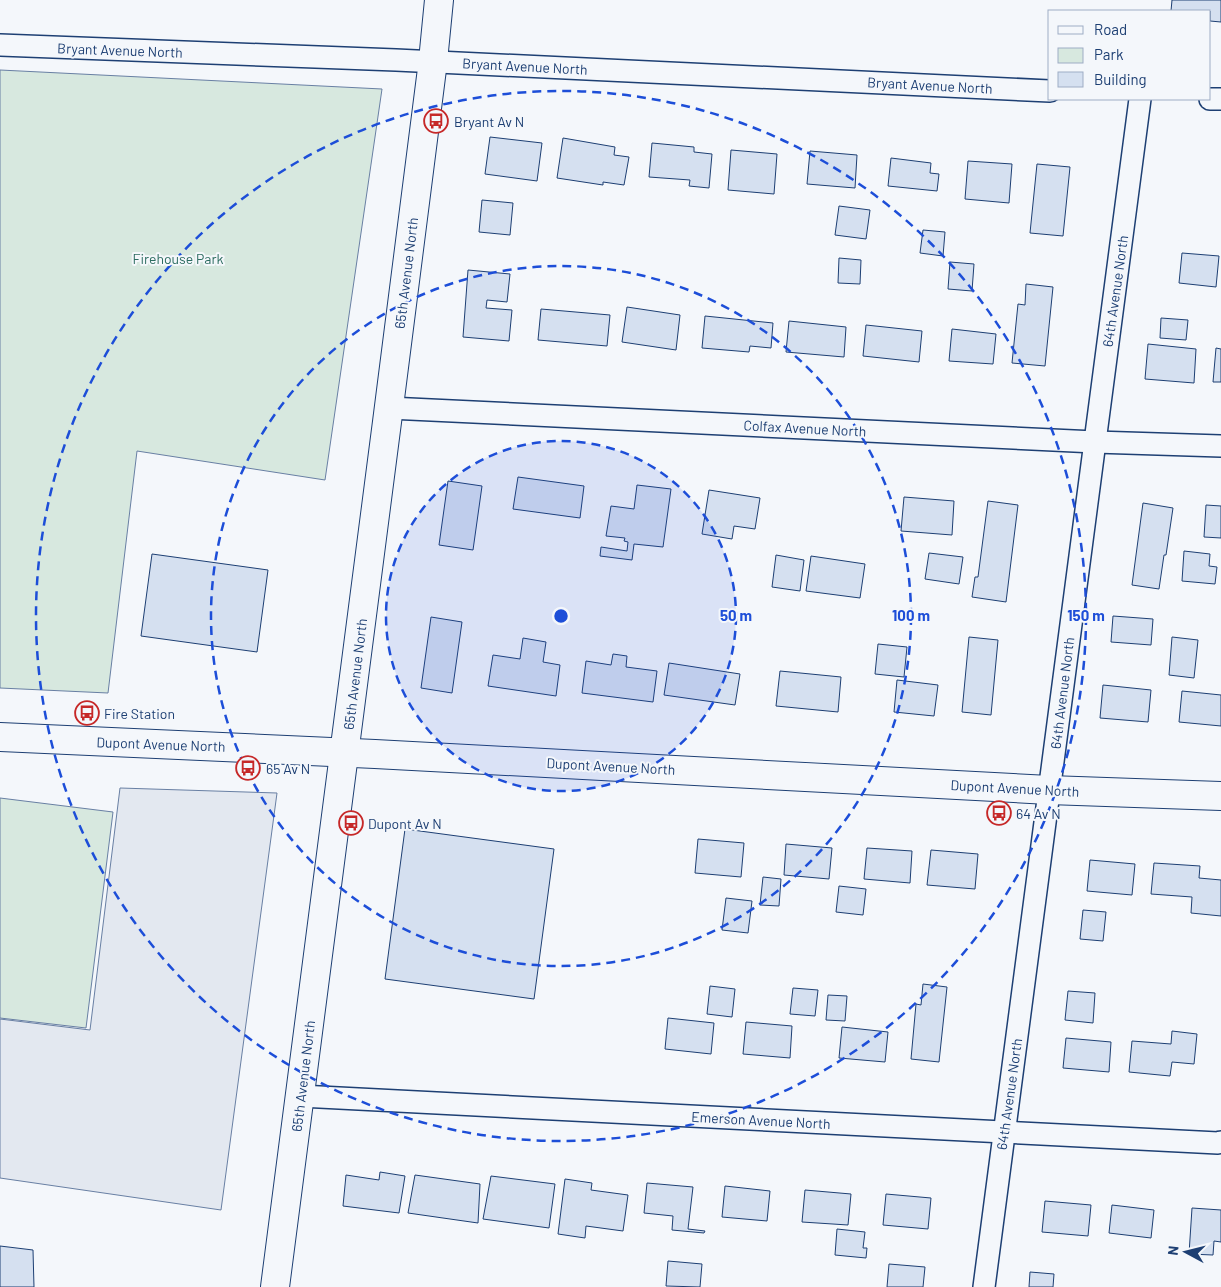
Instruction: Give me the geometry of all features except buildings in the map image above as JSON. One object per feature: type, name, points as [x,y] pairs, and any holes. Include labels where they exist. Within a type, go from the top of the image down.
[{"type":"street","name":"65th Avenue North","points":[[275,1287],[389,408],[439,0]]},
{"type":"street","name":"Bryant Avenue North","points":[[0,45],[433,61],[1048,91]]},
{"type":"street","name":"64th Avenue North","points":[[984,1287],[1140,100]]},
{"type":"street","name":"Colfax Avenue North","points":[[389,408],[1095,442],[1221,446]]},
{"type":"street","name":"Dupont Avenue North","points":[[0,737],[345,752],[1049,790],[1221,796]]},
{"type":"street","name":"Emerson Avenue North","points":[[300,1096],[1221,1142]]},
{"type":"green space","name":"Firehouse Park","points":[[0,70],[382,89],[325,480],[137,451],[108,693],[0,688]]},
{"type":"green space","points":[[0,798],[113,812],[86,1028],[0,1018]]},
{"type":"shaded area","points":[[120,788],[277,793],[221,1210],[0,1178],[0,1019],[90,1030]]},
{"type":"place","name":"Bryant Av N","points":[[436,121]]},
{"type":"place","name":"Fire Station","points":[[87,713]]},
{"type":"place","name":"65 Av N","points":[[248,768]]},
{"type":"place","name":"64 Av N","points":[[999,813]]},
{"type":"place","name":"Dupont Av N","points":[[351,823]]}]
